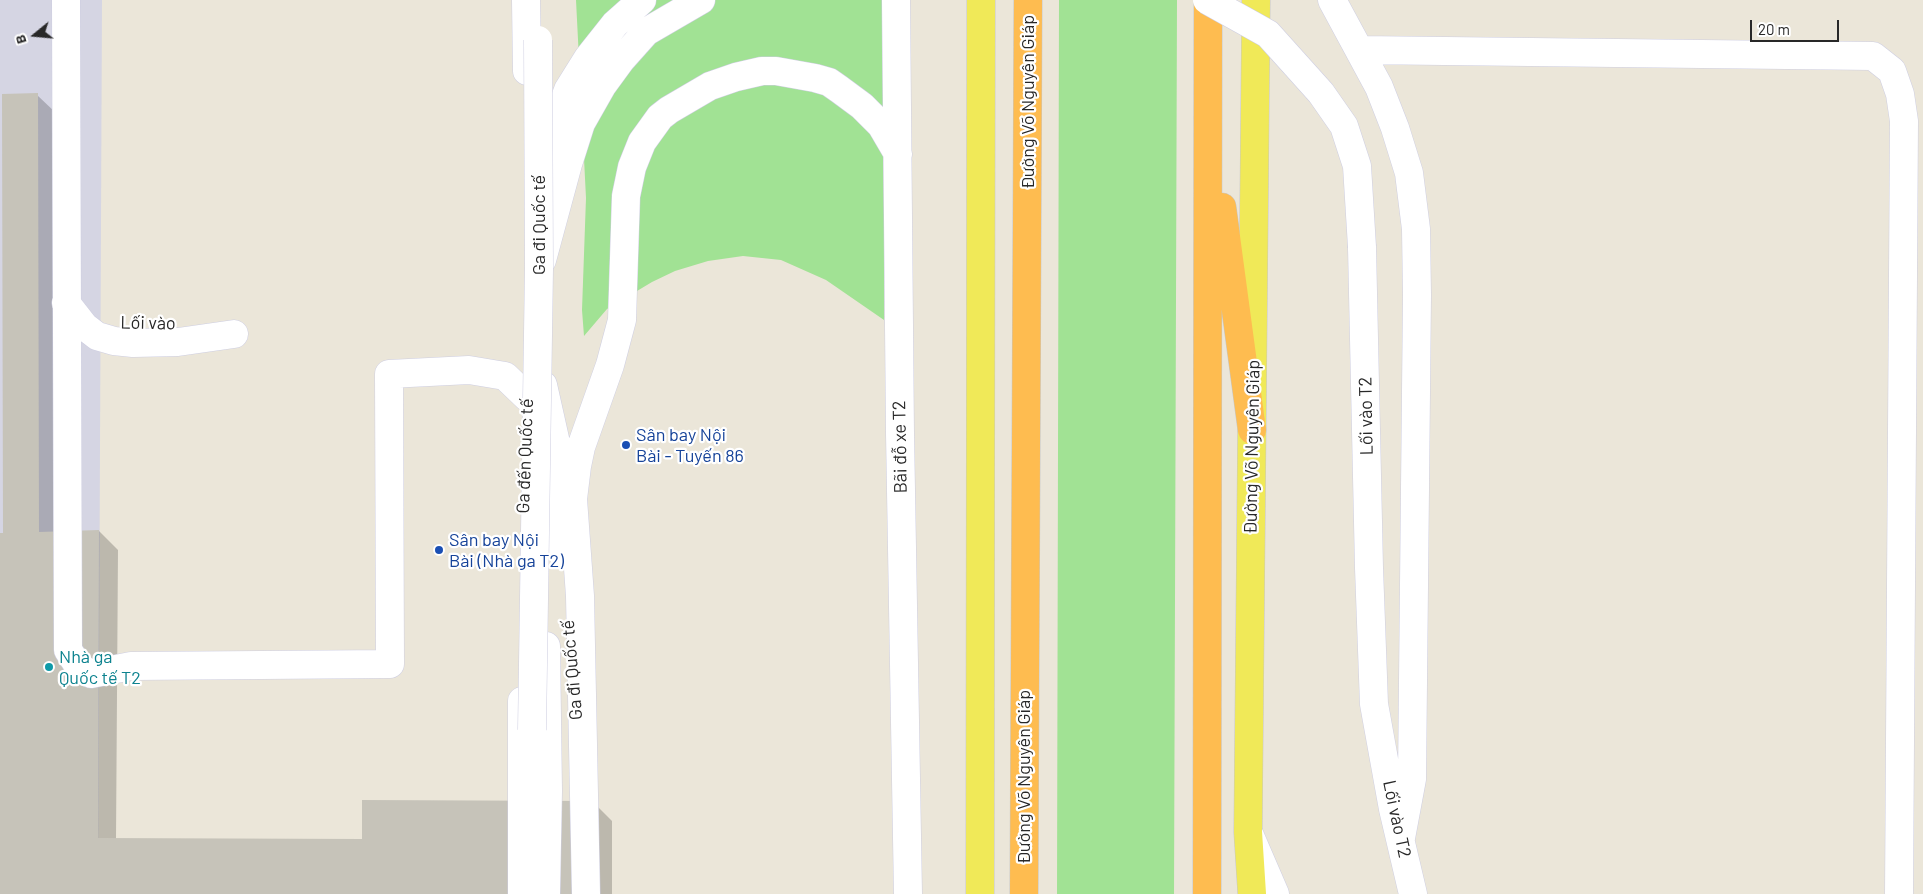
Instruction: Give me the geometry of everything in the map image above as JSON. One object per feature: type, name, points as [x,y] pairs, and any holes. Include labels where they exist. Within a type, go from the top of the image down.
[{"type":"highway","name":"Đường Võ Nguyên Giáp","points":[[1024,894],[1028,0]]},
{"type":"highway","points":[[1207,894],[1208,0]]},
{"type":"highway","points":[[1208,99],[1252,430]]},
{"type":"main road","points":[[980,894],[981,0]]},
{"type":"main road","name":"Đường Võ Nguyên Giáp","points":[[1252,894],[1248,832],[1256,0]]},
{"type":"lane","points":[[66,0],[68,650],[79,667],[91,674],[131,666],[390,664],[389,374],[469,370],[505,376],[527,398],[533,439],[544,558],[548,791],[546,894]]},
{"type":"lane","name":"Ga đến Quốc tế","points":[[522,894],[523,551],[527,398],[534,279],[530,198],[526,0]]},
{"type":"lane","name":"Ga đi Quốc tế","points":[[530,894],[534,279],[538,0]]},
{"type":"lane","name":"Ga đến Quốc tế","points":[[530,198],[568,90],[588,58],[615,24],[642,0]]},
{"type":"lane","points":[[573,499],[560,461],[543,384],[534,279],[581,123],[602,86],[621,60],[646,32],[701,0]]},
{"type":"lane","name":"Bãi đỗ xe T2","points":[[896,0],[900,442],[908,894]]},
{"type":"lane","name":"Lối vào T2","points":[[1208,0],[1268,34],[1321,93],[1344,126],[1357,166],[1362,247],[1374,704],[1393,809],[1413,894]]},
{"type":"lane","points":[[1332,0],[1378,87],[1396,128],[1409,173],[1416,229],[1417,305],[1412,779],[1400,838]]},
{"type":"lane","points":[[1359,50],[1873,56],[1892,71],[1900,94],[1904,121],[1899,894]]},
{"type":"lane","points":[[586,894],[581,606],[573,499],[581,447],[610,365],[622,320],[626,196],[632,167],[642,142],[660,118],[669,110],[722,81],[762,71],[782,71],[829,82],[849,96],[881,125],[898,154]]},
{"type":"lane","name":"Lối vào","points":[[66,303],[109,323],[204,325],[234,334]]},
{"type":"lane","name":"Ga đi Quốc tế","points":[[533,439],[558,524],[561,553],[578,724],[579,894]]},
{"type":"lane","points":[[1248,832],[1275,894]]},
{"type":"lane","points":[[1407,868],[1431,894]]},
{"type":"shaded area","points":[[0,0],[102,0],[98,894],[0,894]]},
{"type":"green space","points":[[576,0],[885,0],[884,320],[826,280],[781,260],[743,256],[708,261],[675,271],[652,282],[607,309],[584,336],[582,310],[586,198]]},
{"type":"green space","points":[[1059,0],[1177,0],[1174,894],[1057,894]]},
{"type":"building","name":"Nhà ga Quốc tế T2","points":[[38,93],[39,532],[99,530],[98,838],[362,839],[362,800],[593,801],[593,894],[0,894],[0,533],[3,533],[2,94]]},
{"type":"place","name":"Sân bay Nội Bài - Tuyến 86","points":[[626,445]]},
{"type":"place","name":"Sân bay Nội Bài (Nhà ga T2)","points":[[439,550]]},
{"type":"place","name":"Nhà ga Quốc tế T2","points":[[49,667]]}]
